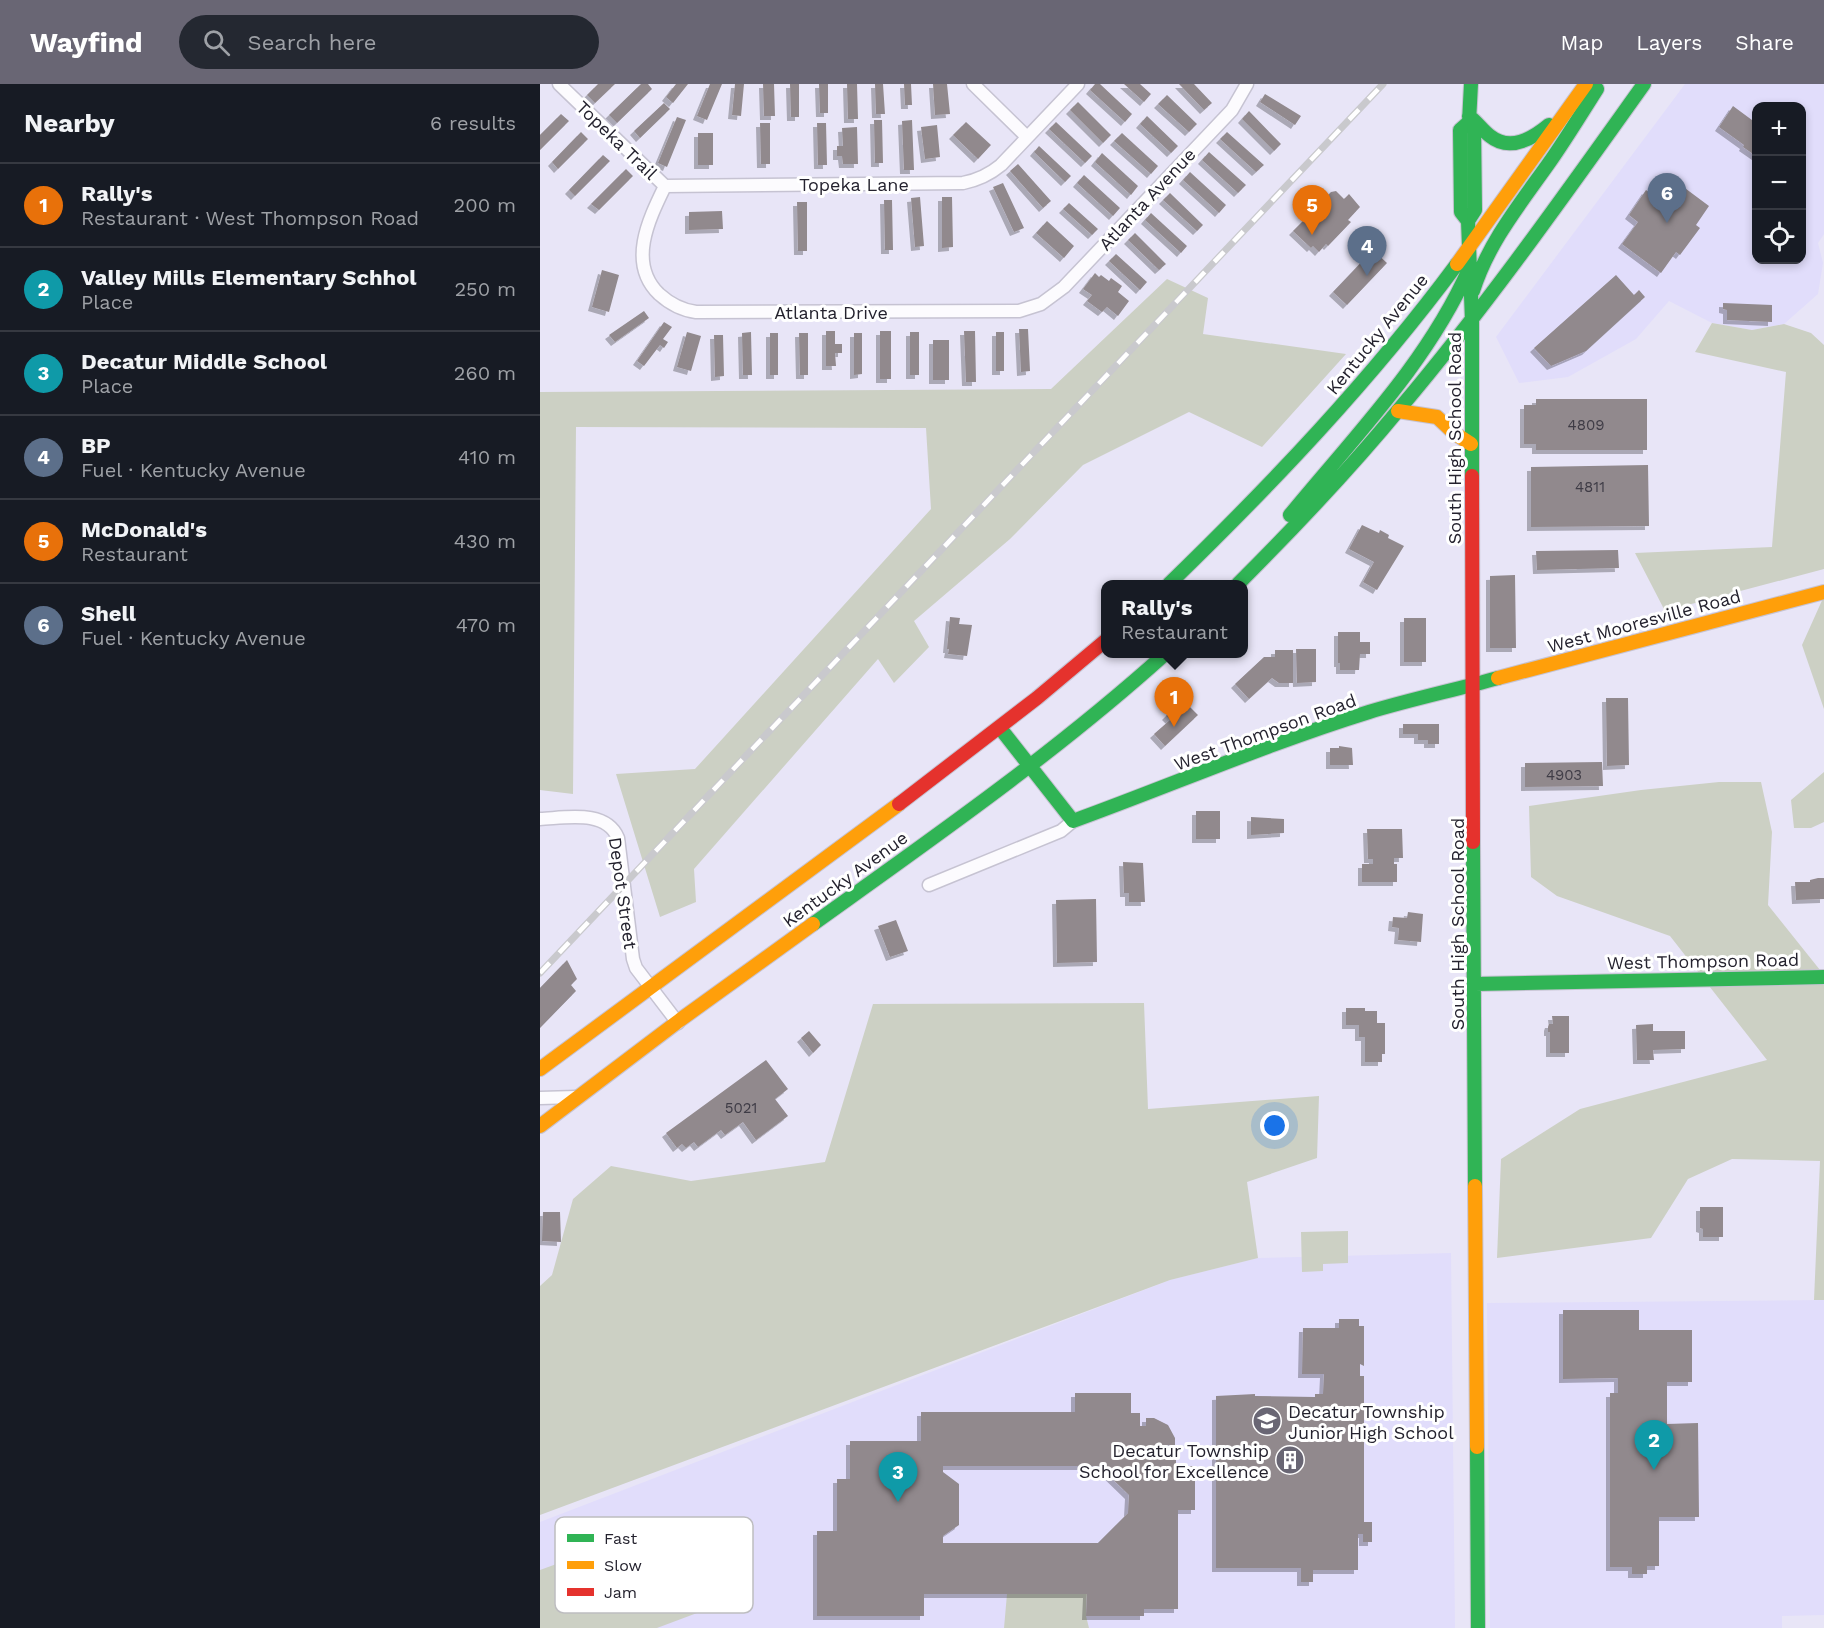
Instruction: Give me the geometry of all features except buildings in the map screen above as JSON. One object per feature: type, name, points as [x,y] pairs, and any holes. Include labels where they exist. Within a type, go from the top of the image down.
[{"type":"main road","name":"South High School Road","points":[[1471,84],[1469,119],[1460,130],[1461,212],[1468,221],[1472,320],[1478,1628]]},
{"type":"main road","name":"Kentucky Avenue","points":[[1174,580],[1266,490],[1351,396],[1418,315],[1586,84]]},
{"type":"main road","points":[[1471,302],[1480,271],[1496,241],[1564,142],[1599,84]]},
{"type":"main road","points":[[1243,580],[1355,463],[1472,320],[1644,84]]},
{"type":"main road","points":[[1469,119],[1483,126],[1493,139],[1504,143],[1519,143],[1534,138],[1567,110]]},
{"type":"main road","points":[[1276,547],[1284,522],[1381,406],[1431,340],[1455,301],[1469,269]]},
{"type":"main road","points":[[1398,411],[1437,417],[1454,433],[1471,444]]},
{"type":"main road","name":"West Mooresville Road","points":[[1473,684],[1824,592]]},
{"type":"main road","name":"Kentucky Avenue","points":[[540,1069],[1000,728],[1101,644]]},
{"type":"main road","name":"Kentucky Avenue","points":[[540,1126],[1028,766],[1104,708],[1160,658]]},
{"type":"main road","name":"West Thompson Road","points":[[1073,820],[1337,723],[1473,684]]},
{"type":"main road","points":[[1000,728],[1073,820]]},
{"type":"main road","name":"West Thompson Road","points":[[1475,984],[1824,977]]},
{"type":"street","name":"Topeka Trail","points":[[559,84],[664,186],[645,235],[642,257],[644,269]]},
{"type":"street","points":[[973,84],[1028,137]]},
{"type":"street","name":"Topeka Lane","points":[[664,186],[963,183],[977,180],[990,174],[1078,84]]},
{"type":"street","name":"Atlanta Avenue","points":[[1037,305],[1058,292],[1080,270],[1232,110],[1247,84]]},
{"type":"street","name":"Atlanta Drive","points":[[644,269],[653,287],[666,301],[677,307],[696,312],[1008,312],[1037,305]]},
{"type":"street","name":"Depot Street","points":[[540,819],[591,818],[608,824],[614,829],[618,838],[632,954],[636,968],[678,1023]]},
{"type":"street","name":"West Thompson Road","points":[[929,885],[1061,831],[1073,820]]},
{"type":"street","points":[[540,1098],[577,1097]]},
{"type":"shaded area","points":[[1685,84],[1824,84],[1824,234],[1818,243],[1823,263],[1818,294],[1784,324],[1752,330],[1712,323],[1669,301],[1636,339],[1568,377],[1519,383],[1496,337]]},
{"type":"shaded area","points":[[1167,279],[1208,298],[1203,334],[1346,354],[1262,447],[1189,412],[1083,465],[1010,539],[914,621],[929,647],[894,683],[878,659],[694,869],[696,902],[660,917],[616,774],[695,769],[931,509],[926,428],[576,427],[573,794],[540,790],[540,392],[1051,389]]},
{"type":"shaded area","points":[[1712,323],[1752,330],[1784,324],[1811,333],[1824,345],[1824,569],[1665,611],[1635,553],[1772,547],[1786,372],[1695,352]]},
{"type":"shaded area","points":[[1824,596],[1824,709],[1802,645]]},
{"type":"shaded area","points":[[1824,772],[1824,822],[1811,828],[1794,828],[1791,800]]},
{"type":"shaded area","points":[[1719,782],[1761,782],[1772,832],[1768,905],[1824,975],[1824,1300],[1814,1300],[1820,1161],[1732,1159],[1688,1179],[1651,1238],[1497,1258],[1501,1159],[1580,1109],[1767,1060],[1670,936],[1557,896],[1531,877],[1529,806],[1641,790]]},
{"type":"shaded area","points":[[1144,1003],[1148,1109],[1319,1096],[1317,1158],[1247,1182],[1258,1258],[1170,1280],[540,1515],[540,1286],[552,1275],[573,1199],[611,1166],[691,1181],[825,1162],[873,1004]]},
{"type":"shaded area","points":[[1348,1231],[1348,1263],[1323,1264],[1323,1271],[1302,1272],[1301,1232]]},
{"type":"shaded area","points":[[1451,1253],[1455,1628],[540,1628],[540,1522],[1170,1280],[1258,1258]]},
{"type":"shaded area","points":[[1824,1300],[1824,1615],[1782,1616],[1782,1628],[1490,1628],[1487,1303]]},
{"type":"shaded area","points":[[555,1565],[555,1613],[697,1613],[657,1628],[540,1628],[540,1570]]},
{"type":"shaded area","points":[[1007,1594],[1087,1594],[1086,1616],[1089,1628],[1004,1628]]},
{"type":"railway","points":[[540,973],[1383,84]]},
{"type":"traffic: fast","points":[[1471,84],[1469,122],[1474,127],[1475,210],[1468,221],[1472,320],[1472,476]]},
{"type":"traffic: fast","points":[[1242,580],[1342,475],[1433,368],[1526,248],[1644,84]]},
{"type":"traffic: fast","points":[[1473,291],[1479,273],[1496,240],[1597,89]]},
{"type":"traffic: fast","points":[[1469,116],[1490,136],[1505,143],[1521,142],[1549,125]]},
{"type":"traffic: fast","points":[[1468,221],[1461,212],[1460,130],[1469,122]]},
{"type":"traffic: fast","points":[[1173,580],[1283,469],[1355,390],[1457,264]]},
{"type":"traffic: fast","points":[[1290,515],[1388,398],[1411,367],[1433,336],[1469,269]]},
{"type":"traffic: fast","points":[[813,924],[1037,760],[1160,658]]},
{"type":"traffic: fast","points":[[1000,728],[1073,821],[1332,724],[1385,707],[1498,678]]},
{"type":"traffic: fast","points":[[1473,842],[1475,1186]]},
{"type":"traffic: fast","points":[[1475,984],[1824,977]]},
{"type":"traffic: fast","points":[[1477,1447],[1478,1628]]},
{"type":"traffic: slow","points":[[1457,264],[1586,84]]},
{"type":"traffic: slow","points":[[1398,411],[1437,417],[1454,433],[1471,444]]},
{"type":"traffic: slow","points":[[1498,678],[1824,592]]},
{"type":"traffic: slow","points":[[540,1069],[899,804]]},
{"type":"traffic: slow","points":[[540,1126],[680,1020],[813,924]]},
{"type":"traffic: slow","points":[[1475,1186],[1477,1447]]},
{"type":"traffic: jam","points":[[1472,476],[1473,842]]},
{"type":"traffic: jam","points":[[899,804],[1037,698],[1101,644]]},
{"type":"place","name":"Shell","points":[[1667,223]]},
{"type":"place","name":"McDonald's","points":[[1312,235]]},
{"type":"place","name":"BP","points":[[1367,276]]},
{"type":"place","name":"Rally's","points":[[1174,727]]},
{"type":"place","name":"Decatur Township Junior High School","points":[[1267,1421]]},
{"type":"place","name":"Decatur Township School for Excellence","points":[[1290,1460]]},
{"type":"place","name":"Valley Mills Elementary Schhol","points":[[1654,1470]]},
{"type":"place","name":"Decatur Middle School","points":[[898,1502]]}]
